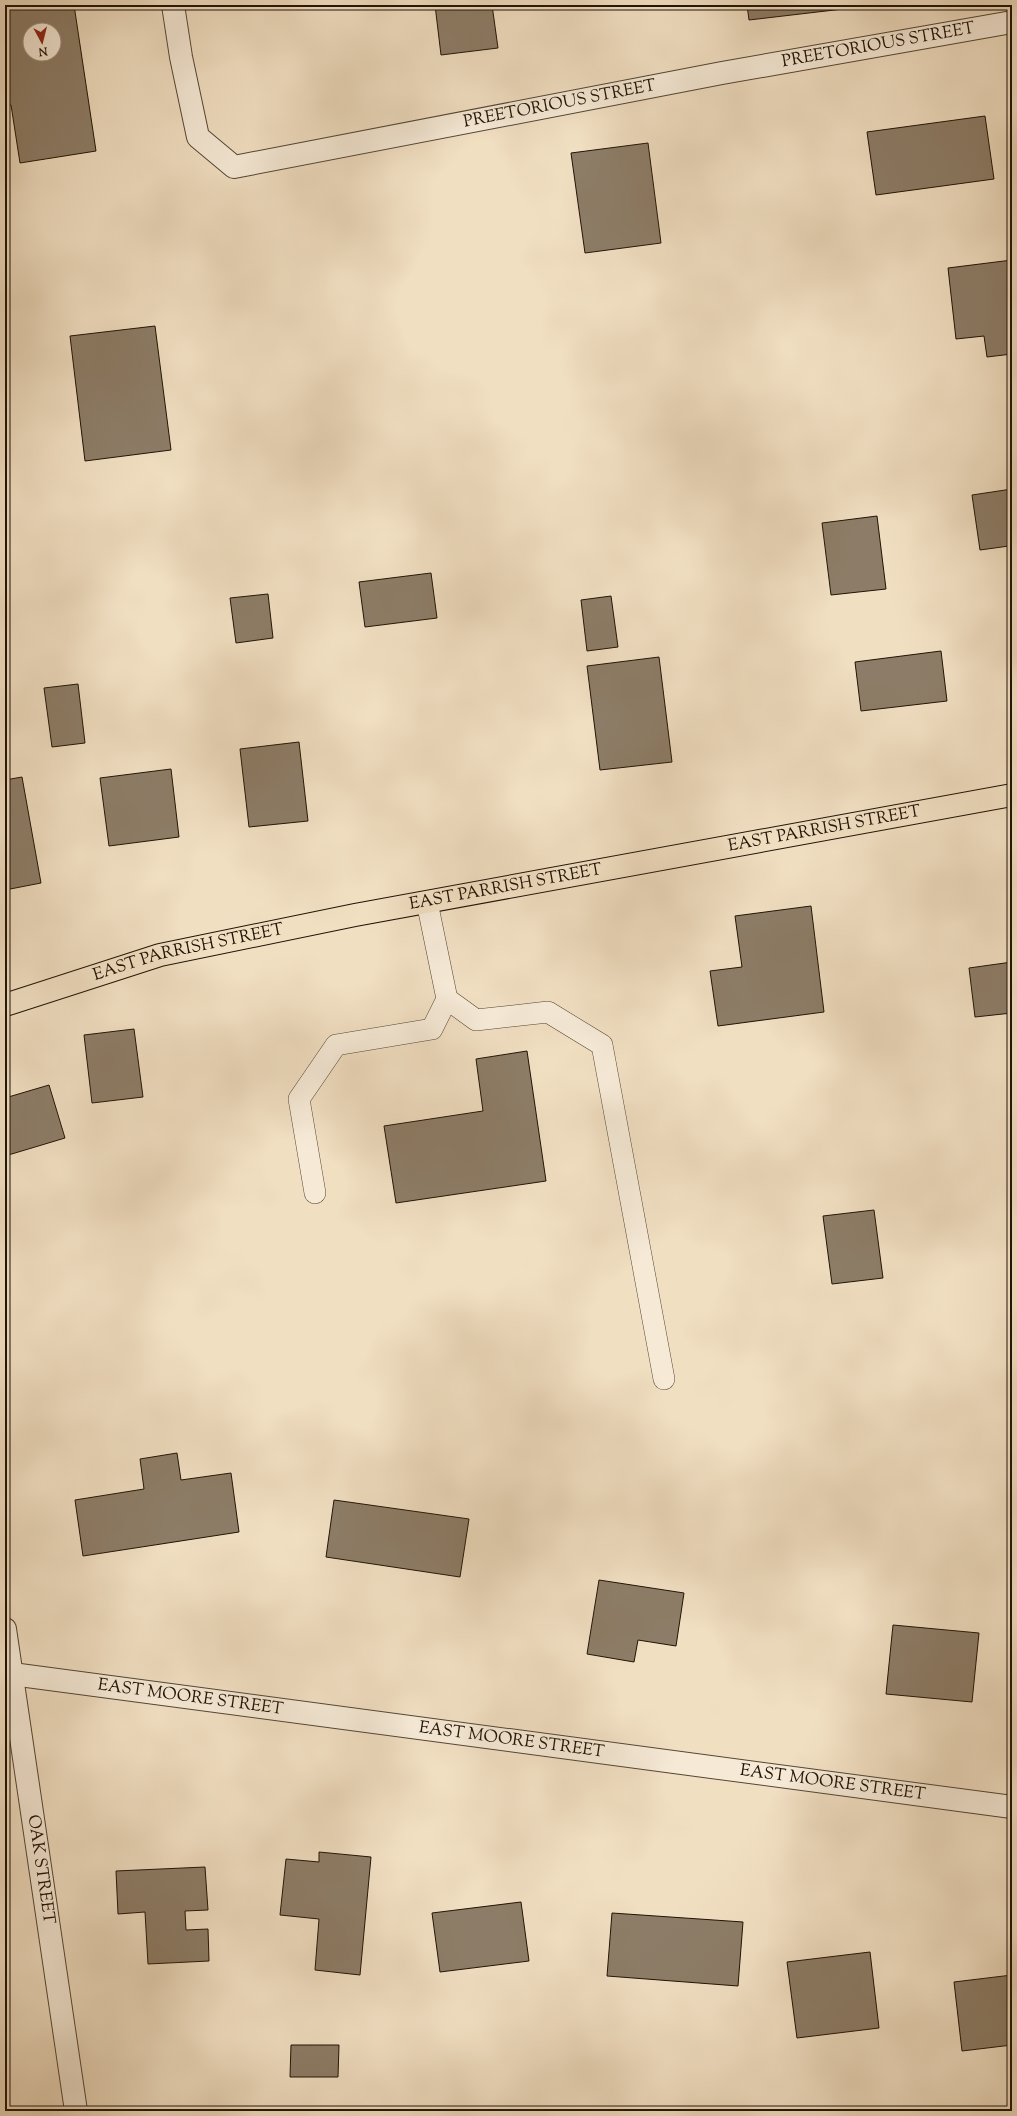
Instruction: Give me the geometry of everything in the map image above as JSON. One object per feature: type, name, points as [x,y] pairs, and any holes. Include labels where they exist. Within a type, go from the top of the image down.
[{"type":"main road","name":"EAST PARRISH STREET","points":[[5,1006],[160,955],[427,902],[1012,795]]},
{"type":"street","name":"PREETORIOUS STREET","points":[[173,5],[181,57],[198,137],[234,167],[722,73],[1012,22]]},
{"type":"street","name":"OAK STREET","points":[[5,1629],[76,2111]]},
{"type":"street","name":"EAST MOORE STREET","points":[[12,1674],[1012,1807]]},
{"type":"lane","points":[[315,1193],[299,1098],[336,1045],[432,1029],[447,999],[427,902]]},
{"type":"lane","points":[[447,999],[476,1020],[548,1012],[602,1045],[664,1379]]},
{"type":"building","points":[[5,5],[74,5],[96,151],[20,163],[11,105],[5,106]]},
{"type":"building","points":[[435,5],[492,5],[498,48],[441,55]]},
{"type":"building","points":[[747,5],[843,5],[843,9],[749,20]]},
{"type":"building","points":[[985,116],[994,179],[876,195],[867,132]]},
{"type":"building","points":[[648,143],[661,243],[585,253],[571,153]]},
{"type":"building","points":[[1012,260],[1012,354],[987,357],[984,336],[956,339],[948,268]]},
{"type":"building","points":[[155,326],[171,450],[85,461],[70,336]]},
{"type":"building","points":[[1012,489],[1012,563],[1009,546],[980,550],[972,495]]},
{"type":"building","points":[[877,516],[886,589],[831,595],[822,523]]},
{"type":"building","points":[[431,573],[437,618],[365,627],[359,582]]},
{"type":"building","points":[[268,594],[273,638],[236,643],[230,598]]},
{"type":"building","points":[[611,596],[618,647],[587,651],[581,600]]},
{"type":"building","points":[[941,651],[947,701],[861,711],[855,662]]},
{"type":"building","points":[[659,657],[672,762],[600,770],[587,666]]},
{"type":"building","points":[[78,684],[85,743],[52,747],[44,688]]},
{"type":"building","points":[[299,742],[308,821],[249,827],[240,749]]},
{"type":"building","points":[[171,769],[179,837],[109,846],[100,778]]},
{"type":"building","points":[[22,777],[41,883],[5,890],[5,780]]},
{"type":"building","points":[[811,906],[824,1012],[718,1026],[710,971],[742,967],[735,916]]},
{"type":"building","points":[[1012,962],[1012,1013],[975,1017],[969,968]]},
{"type":"building","points":[[134,1029],[143,1097],[92,1103],[84,1035]]},
{"type":"building","points":[[527,1051],[546,1181],[396,1203],[384,1126],[483,1111],[476,1059]]},
{"type":"building","points":[[49,1085],[65,1138],[5,1156],[5,1098]]},
{"type":"building","points":[[874,1210],[883,1278],[832,1284],[823,1216]]},
{"type":"building","points":[[177,1453],[181,1480],[231,1473],[239,1532],[83,1556],[75,1500],[144,1489],[140,1459]]},
{"type":"building","points":[[334,1500],[469,1519],[460,1577],[326,1557]]},
{"type":"building","points":[[599,1580],[684,1593],[676,1646],[638,1640],[634,1662],[587,1654]]},
{"type":"building","points":[[893,1625],[979,1633],[972,1702],[886,1694]]},
{"type":"building","points":[[319,1852],[371,1857],[360,1975],[315,1970],[319,1919],[280,1915],[286,1859],[319,1862]]},
{"type":"building","points":[[205,1867],[208,1910],[185,1911],[186,1930],[208,1929],[209,1961],[148,1964],[145,1912],[118,1914],[116,1871]]},
{"type":"building","points":[[521,1902],[529,1961],[440,1972],[432,1913]]},
{"type":"building","points":[[612,1913],[743,1922],[738,1986],[607,1976]]},
{"type":"building","points":[[870,1952],[879,2028],[797,2038],[787,1962]]},
{"type":"building","points":[[1012,1975],[1012,2045],[962,2051],[954,1982]]},
{"type":"building","points":[[291,2045],[339,2045],[338,2077],[290,2077]]}]
